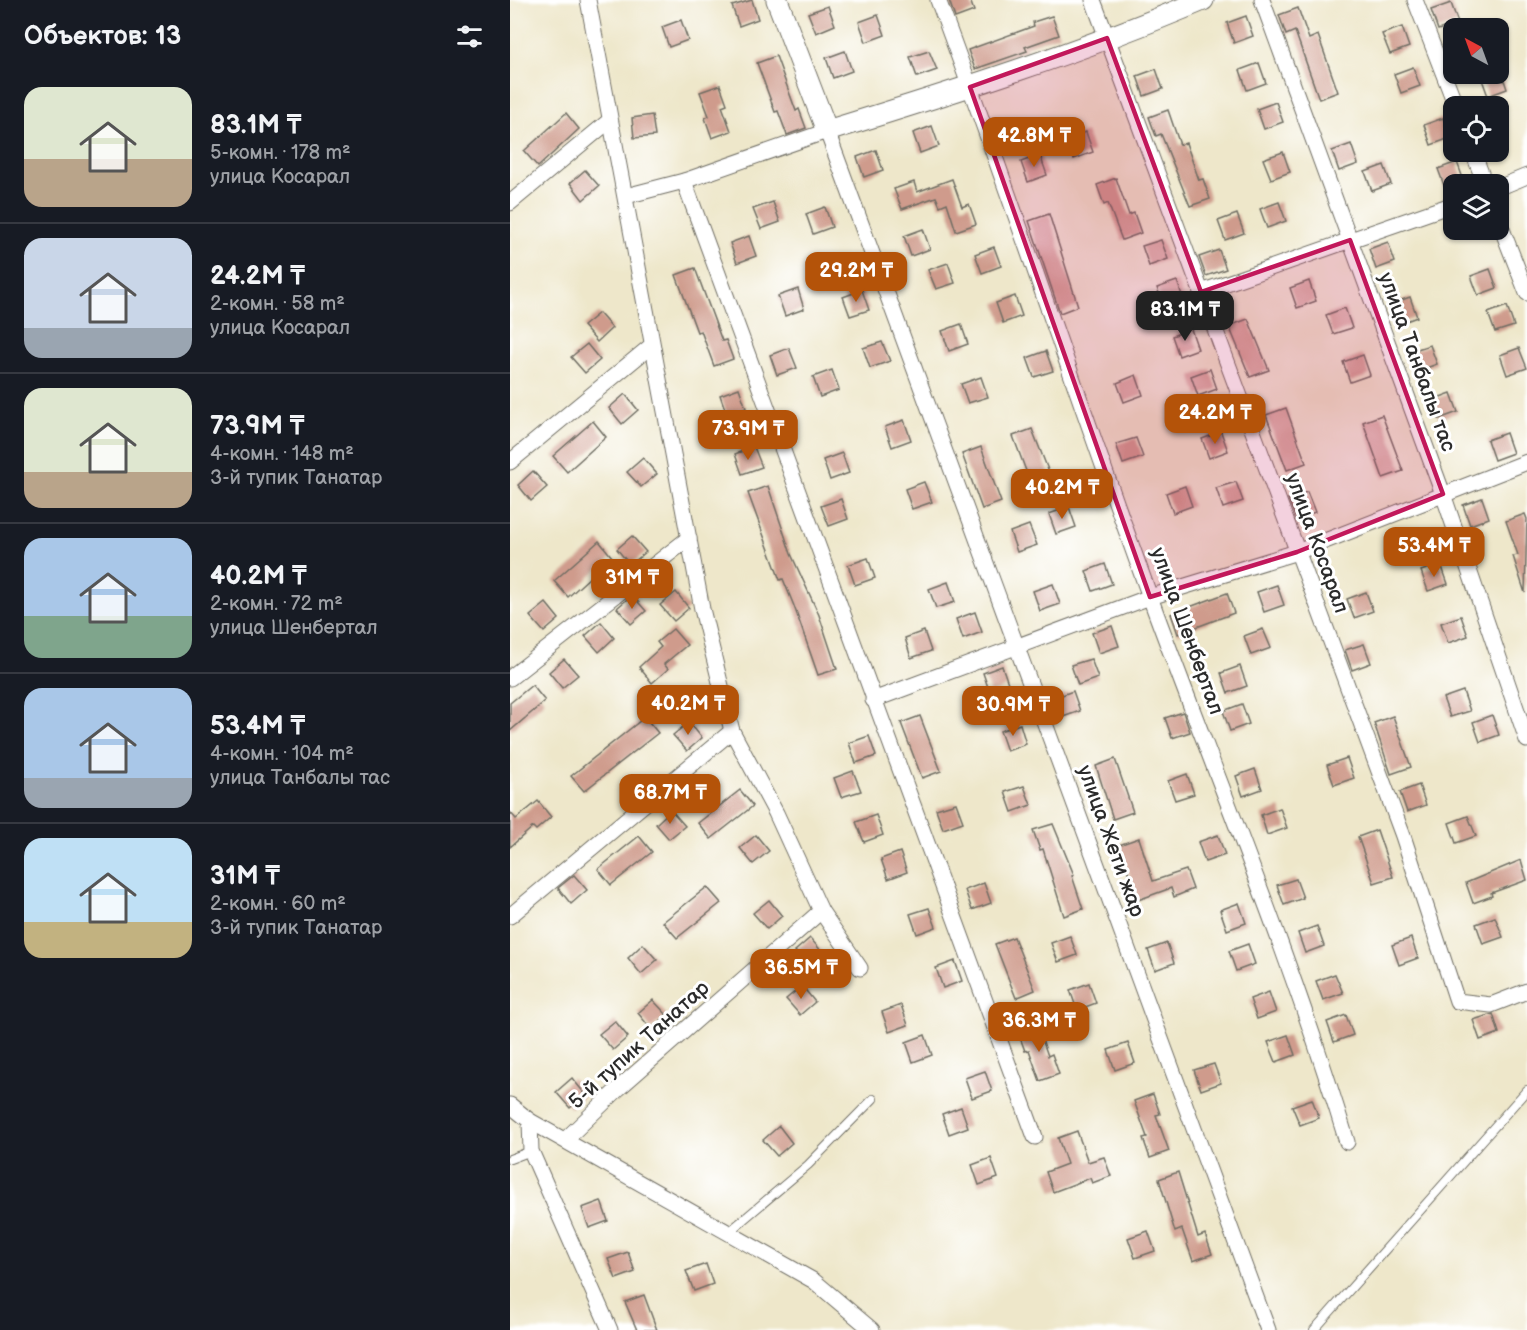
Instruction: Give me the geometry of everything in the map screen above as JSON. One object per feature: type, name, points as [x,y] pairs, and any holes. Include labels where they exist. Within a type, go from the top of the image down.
[{"type":"street","points":[[588,0],[609,122],[626,196],[702,609],[732,731],[776,813],[821,911],[860,968]]},
{"type":"street","points":[[777,0],[827,131]]},
{"type":"street","name":"улица Шенбертал","points":[[938,0],[1150,597],[1284,950],[1347,1142]]},
{"type":"street","name":"улица Косарал","points":[[1093,0],[1403,836],[1457,1001],[1491,1005],[1527,991]]},
{"type":"street","points":[[626,196],[684,181],[827,131],[970,87],[1107,38],[1203,0]]},
{"type":"street","name":"улица Танбалы тас","points":[[1262,0],[1443,494],[1527,740]]},
{"type":"street","points":[[1415,0],[1452,96]]},
{"type":"street","points":[[510,203],[609,122]]},
{"type":"street","name":"улица Жети жар","points":[[827,131],[1268,1330]]},
{"type":"street","points":[[1509,183],[1527,176]]},
{"type":"street","points":[[684,181],[1035,1137]]},
{"type":"street","points":[[1201,292],[1443,208]]},
{"type":"street","points":[[1506,240],[1527,293]]},
{"type":"street","points":[[510,462],[652,345]]},
{"type":"street","points":[[873,700],[1150,597],[1297,552],[1527,462]]},
{"type":"street","points":[[510,678],[690,538]]},
{"type":"street","points":[[510,916],[732,731]]},
{"type":"street","name":"5-й тупик Танатар","points":[[566,1139],[619,1088],[821,911]]},
{"type":"street","points":[[510,1106],[530,1121],[730,1231],[814,1281],[872,1330]]},
{"type":"street","points":[[530,1121],[531,1151],[610,1330]]},
{"type":"lane","points":[[1314,1330],[1527,1090]]},
{"type":"lane","points":[[730,1231],[808,1165],[873,1099]]},
{"type":"lane","points":[[510,1159],[531,1151]]},
{"type":"highlighted area","points":[[1107,38],[1201,292],[1350,240],[1443,494],[1297,552],[1150,597],[970,87]]},
{"type":"building","points":[[752,0],[758,19],[739,26],[732,6]]},
{"type":"building","points":[[949,0],[970,0],[974,11],[955,18]]},
{"type":"building","points":[[1451,3],[1456,18],[1443,18],[1443,28],[1438,30],[1431,10]]},
{"type":"building","points":[[828,6],[835,25],[816,33],[808,13]]},
{"type":"building","points":[[1298,8],[1309,39],[1318,35],[1338,92],[1319,99],[1295,31],[1286,35],[1279,15]]},
{"type":"building","points":[[878,15],[885,35],[866,42],[859,22]]},
{"type":"building","points":[[1052,16],[1059,35],[1025,47],[1027,51],[975,69],[968,50],[1034,26],[1033,22]]},
{"type":"building","points":[[1246,16],[1253,36],[1234,43],[1227,23]]},
{"type":"building","points":[[681,20],[688,40],[669,47],[662,27]]},
{"type":"building","points":[[1402,27],[1409,47],[1390,54],[1382,34]]},
{"type":"building","points":[[845,51],[852,71],[833,78],[826,58]]},
{"type":"building","points":[[929,51],[937,70],[917,77],[910,57]]},
{"type":"building","points":[[776,56],[796,111],[799,109],[806,128],[787,135],[778,111],[775,112],[757,63]]},
{"type":"building","points":[[1259,63],[1266,83],[1247,90],[1240,70]]},
{"type":"building","points":[[1413,67],[1420,86],[1401,93],[1394,74]]},
{"type":"building","points":[[1156,69],[1163,89],[1144,96],[1137,76]]},
{"type":"building","points":[[1484,84],[1505,84],[1507,89],[1488,96]]},
{"type":"building","points":[[720,85],[727,104],[722,106],[731,131],[712,138],[705,118],[709,116],[700,92]]},
{"type":"building","points":[[1276,102],[1283,122],[1264,129],[1257,109]]},
{"type":"building","points":[[1168,110],[1180,145],[1186,143],[1199,180],[1203,179],[1210,199],[1190,206],[1161,134],[1156,136],[1149,117]]},
{"type":"building","points":[[566,113],[579,129],[538,167],[524,151]]},
{"type":"building","points":[[652,115],[655,136],[634,138],[632,118]]},
{"type":"building","points":[[1443,118],[1443,141],[1431,145],[1424,125]]},
{"type":"building","points":[[932,126],[939,146],[920,153],[913,133]]},
{"type":"building","points":[[1086,132],[1093,152],[1074,159],[1067,139]]},
{"type":"building","points":[[1351,144],[1358,164],[1339,171],[1332,151]]},
{"type":"building","points":[[876,150],[883,170],[864,177],[857,157]]},
{"type":"building","points":[[1283,152],[1290,172],[1271,179],[1263,159]]},
{"type":"building","points":[[1040,155],[1047,175],[1028,182],[1021,162]]},
{"type":"building","points":[[1457,162],[1461,174],[1443,174],[1443,183],[1438,169]]},
{"type":"building","points":[[1384,165],[1391,184],[1372,191],[1365,172]]},
{"type":"building","points":[[585,170],[599,186],[583,200],[570,183]]},
{"type":"building","points":[[1116,178],[1129,215],[1134,213],[1141,233],[1122,240],[1108,203],[1104,205],[1097,185]]},
{"type":"building","points":[[952,179],[962,207],[969,204],[976,224],[956,231],[947,203],[940,206],[936,197],[902,209],[894,189],[914,182],[917,192]]},
{"type":"building","points":[[773,202],[780,222],[761,229],[753,209]]},
{"type":"building","points":[[1279,202],[1286,221],[1267,228],[1260,209]]},
{"type":"building","points":[[825,207],[832,227],[813,234],[806,214]]},
{"type":"building","points":[[1049,214],[1078,306],[1060,313],[1029,221]]},
{"type":"building","points":[[1237,214],[1244,233],[1225,240],[1218,221]]},
{"type":"building","points":[[923,229],[930,249],[911,256],[904,236]]},
{"type":"building","points":[[749,236],[756,256],[737,263],[730,243]]},
{"type":"building","points":[[1161,240],[1168,259],[1149,266],[1142,246]]},
{"type":"building","points":[[1388,242],[1395,262],[1376,269],[1369,249]]},
{"type":"building","points":[[994,247],[1001,266],[982,273],[975,254]]},
{"type":"building","points":[[1219,250],[1226,269],[1206,276],[1199,257]]},
{"type":"building","points":[[948,263],[955,283],[936,289],[928,270]]},
{"type":"building","points":[[695,268],[722,341],[726,340],[733,359],[714,366],[701,331],[697,332],[676,275]]},
{"type":"building","points":[[1490,269],[1497,288],[1478,295],[1471,276]]},
{"type":"building","points":[[1177,281],[1184,301],[1165,308],[1157,288]]},
{"type":"building","points":[[1309,281],[1316,301],[1297,308],[1290,288]]},
{"type":"building","points":[[798,289],[804,309],[785,316],[778,296]]},
{"type":"building","points":[[862,290],[869,310],[850,316],[843,297]]},
{"type":"building","points":[[1015,296],[1022,316],[1003,323],[996,303]]},
{"type":"building","points":[[1410,297],[1417,317],[1398,324],[1391,304]]},
{"type":"building","points":[[1507,306],[1514,326],[1495,332],[1488,313]]},
{"type":"building","points":[[1345,308],[1352,328],[1333,334],[1326,315]]},
{"type":"building","points":[[599,313],[612,328],[597,342],[583,326]]},
{"type":"building","points":[[1248,319],[1269,370],[1250,377],[1229,326]]},
{"type":"building","points":[[961,324],[968,344],[949,351],[942,331]]},
{"type":"building","points":[[1191,329],[1198,349],[1179,356],[1172,336]]},
{"type":"building","points":[[882,342],[890,361],[870,368],[863,348]]},
{"type":"building","points":[[587,344],[600,360],[585,373],[571,357]]},
{"type":"building","points":[[1430,345],[1437,364],[1418,371],[1411,351]]},
{"type":"building","points":[[789,348],[797,368],[777,375],[770,355]]},
{"type":"building","points":[[1519,348],[1527,368],[1507,375],[1500,355]]},
{"type":"building","points":[[1046,351],[1053,371],[1034,377],[1027,358]]},
{"type":"building","points":[[1363,355],[1370,375],[1350,382],[1343,362]]},
{"type":"building","points":[[1210,369],[1217,389],[1198,396],[1191,376]]},
{"type":"building","points":[[832,370],[839,390],[820,397],[813,377]]},
{"type":"building","points":[[1136,375],[1143,395],[1124,402],[1117,383]]},
{"type":"building","points":[[981,377],[988,397],[968,403],[961,384]]},
{"type":"building","points":[[739,388],[746,408],[727,415],[720,395]]},
{"type":"building","points":[[1451,393],[1458,412],[1439,419],[1432,400]]},
{"type":"building","points":[[625,394],[638,410],[622,424],[609,408]]},
{"type":"building","points":[[1286,408],[1306,463],[1287,470],[1266,415]]},
{"type":"building","points":[[1382,415],[1403,471],[1383,478],[1363,422]]},
{"type":"building","points":[[904,420],[911,440],[892,447],[885,427]]},
{"type":"building","points":[[593,421],[606,437],[567,472],[553,456]]},
{"type":"building","points":[[1032,429],[1052,480],[1032,487],[1013,436]]},
{"type":"building","points":[[1221,432],[1228,451],[1209,458],[1202,439]]},
{"type":"building","points":[[1506,433],[1513,453],[1494,460],[1487,440]]},
{"type":"building","points":[[1136,438],[1143,457],[1123,464],[1116,444]]},
{"type":"building","points":[[754,447],[762,467],[742,474],[735,454]]},
{"type":"building","points":[[981,447],[1001,502],[982,509],[962,454]]},
{"type":"building","points":[[842,453],[849,473],[830,480],[823,460]]},
{"type":"building","points":[[643,458],[657,474],[641,487],[627,472]]},
{"type":"building","points":[[533,471],[547,487],[531,501],[518,485]]},
{"type":"building","points":[[924,482],[932,502],[912,509],[905,489]]},
{"type":"building","points":[[1236,482],[1243,501],[1223,508],[1216,488]]},
{"type":"building","points":[[768,486],[791,554],[819,615],[837,669],[818,675],[794,606],[783,579],[780,580],[748,493]]},
{"type":"building","points":[[1185,486],[1192,506],[1173,513],[1166,493]]},
{"type":"building","points":[[1307,492],[1315,512],[1296,519],[1288,499]]},
{"type":"building","points":[[1482,498],[1489,518],[1470,525],[1463,505]]},
{"type":"building","points":[[841,499],[848,519],[829,526],[821,506]]},
{"type":"building","points":[[1069,507],[1076,527],[1056,534],[1049,514]]},
{"type":"building","points":[[1525,514],[1527,519],[1525,593],[1513,556],[1518,555],[1506,521]]},
{"type":"building","points":[[1029,525],[1037,545],[1017,552],[1010,532]]},
{"type":"building","points":[[632,536],[646,552],[630,565],[617,549]]},
{"type":"building","points":[[599,541],[612,557],[568,597],[554,581]]},
{"type":"building","points":[[868,558],[875,578],[855,585],[848,565]]},
{"type":"building","points":[[1105,564],[1112,584],[1093,591],[1086,571]]},
{"type":"building","points":[[1441,564],[1448,584],[1428,591],[1421,571]]},
{"type":"building","points":[[948,582],[955,602],[936,608],[929,589]]},
{"type":"building","points":[[1053,584],[1060,604],[1040,611],[1033,591]]},
{"type":"building","points":[[1277,585],[1284,605],[1264,612],[1257,592]]},
{"type":"building","points":[[676,592],[689,608],[674,621],[660,605]]},
{"type":"building","points":[[1366,592],[1373,611],[1354,618],[1347,599]]},
{"type":"building","points":[[1227,593],[1234,613],[1178,634],[1171,614]]},
{"type":"building","points":[[632,595],[646,611],[631,624],[617,608]]},
{"type":"building","points":[[546,603],[559,619],[544,632],[530,616]]},
{"type":"building","points":[[975,612],[982,632],[963,639],[956,619]]},
{"type":"building","points":[[1461,616],[1468,636],[1448,643],[1441,623]]},
{"type":"building","points":[[601,622],[614,638],[599,652],[585,636]]},
{"type":"building","points":[[1112,626],[1119,646],[1099,653],[1092,633]]},
{"type":"building","points":[[673,629],[687,645],[664,664],[668,669],[652,683],[639,667],[661,647],[657,642]]},
{"type":"building","points":[[1263,629],[1271,648],[1251,655],[1244,636]]},
{"type":"building","points":[[924,631],[931,651],[911,658],[905,638]]},
{"type":"building","points":[[1364,644],[1371,663],[1352,670],[1345,650]]},
{"type":"building","points":[[564,659],[578,675],[562,688],[549,672]]},
{"type":"building","points":[[1091,659],[1098,678],[1078,685],[1071,665]]},
{"type":"building","points":[[1002,666],[1009,686],[990,693],[983,673]]},
{"type":"building","points":[[1240,666],[1247,686],[1228,693],[1221,673]]},
{"type":"building","points":[[532,685],[545,701],[510,731],[510,703]]},
{"type":"building","points":[[1073,691],[1080,711],[1060,718],[1054,698]]},
{"type":"building","points":[[1463,691],[1470,711],[1450,717],[1443,698]]},
{"type":"building","points":[[1242,704],[1249,724],[1230,731],[1223,711]]},
{"type":"building","points":[[1183,712],[1190,732],[1172,738],[1165,718]]},
{"type":"building","points":[[1492,715],[1499,735],[1480,742],[1473,722]]},
{"type":"building","points":[[920,716],[941,771],[922,778],[901,723]]},
{"type":"building","points":[[1393,716],[1411,767],[1391,774],[1374,723]]},
{"type":"building","points":[[645,717],[658,733],[584,791],[571,776]]},
{"type":"building","points":[[689,722],[702,738],[687,751],[673,735]]},
{"type":"building","points":[[1020,724],[1026,744],[1007,751],[1000,731]]},
{"type":"building","points":[[869,736],[876,756],[856,763],[849,743]]},
{"type":"building","points":[[1347,758],[1354,778],[1334,785],[1327,765]]},
{"type":"building","points":[[1115,759],[1133,812],[1113,819],[1096,766]]},
{"type":"building","points":[[1255,769],[1262,789],[1243,796],[1236,776]]},
{"type":"building","points":[[853,771],[861,791],[841,797],[834,778]]},
{"type":"building","points":[[1187,774],[1194,794],[1175,800],[1168,781]]},
{"type":"building","points":[[1419,785],[1426,805],[1407,812],[1400,792]]},
{"type":"building","points":[[1024,786],[1031,805],[1012,812],[1005,792]]},
{"type":"building","points":[[740,790],[753,806],[711,839],[698,823]]},
{"type":"building","points":[[538,801],[551,817],[536,830],[533,827],[510,847],[510,812],[516,819]]},
{"type":"building","points":[[956,803],[963,822],[943,829],[936,809]]},
{"type":"building","points":[[1280,808],[1287,828],[1267,835],[1261,815]]},
{"type":"building","points":[[671,810],[685,826],[669,839],[656,824]]},
{"type":"building","points":[[876,815],[883,835],[864,842],[856,822]]},
{"type":"building","points":[[1468,816],[1476,836],[1456,843],[1449,823]]},
{"type":"building","points":[[1053,824],[1074,875],[1072,876],[1083,909],[1064,916],[1043,849],[1040,850],[1033,830]]},
{"type":"building","points":[[1377,830],[1393,877],[1374,883],[1358,837]]},
{"type":"building","points":[[756,835],[769,851],[753,864],[740,848]]},
{"type":"building","points":[[1218,835],[1225,855],[1205,862],[1198,842]]},
{"type":"building","points":[[639,836],[652,852],[611,885],[598,869]]},
{"type":"building","points":[[1139,838],[1153,881],[1186,870],[1193,889],[1174,897],[1171,888],[1138,900],[1119,845]]},
{"type":"building","points":[[900,852],[907,872],[888,879],[881,859]]},
{"type":"building","points":[[1521,860],[1527,880],[1491,893],[1492,896],[1473,903],[1466,883]]},
{"type":"building","points":[[574,875],[587,890],[571,904],[558,888]]},
{"type":"building","points":[[1296,879],[1303,898],[1284,905],[1277,885]]},
{"type":"building","points":[[984,883],[991,903],[972,910],[965,890]]},
{"type":"building","points":[[707,887],[721,903],[677,938],[663,922]]},
{"type":"building","points":[[769,900],[782,916],[767,929],[753,913]]},
{"type":"building","points":[[1239,903],[1246,923],[1227,930],[1220,910]]},
{"type":"building","points":[[929,908],[936,927],[917,934],[910,914]]},
{"type":"building","points":[[1495,917],[1503,937],[1483,944],[1476,924]]},
{"type":"building","points":[[1317,926],[1324,946],[1305,953],[1298,933]]},
{"type":"building","points":[[1070,936],[1077,955],[1058,962],[1051,943]]},
{"type":"building","points":[[1014,937],[1035,990],[1016,998],[995,944]]},
{"type":"building","points":[[810,938],[824,954],[808,967],[795,951]]},
{"type":"building","points":[[1411,938],[1418,958],[1399,965],[1392,945]]},
{"type":"building","points":[[1167,943],[1174,963],[1155,970],[1148,950]]},
{"type":"building","points":[[643,944],[657,960],[641,974],[628,958]]},
{"type":"building","points":[[1248,944],[1255,964],[1236,971],[1229,951]]},
{"type":"building","points":[[955,961],[962,981],[943,988],[936,968]]},
{"type":"building","points":[[1335,974],[1343,993],[1323,1000],[1316,981]]},
{"type":"building","points":[[1089,983],[1096,1003],[1077,1010],[1070,990]]},
{"type":"building","points":[[802,986],[815,1002],[800,1015],[786,999]]},
{"type":"building","points":[[1269,992],[1276,1012],[1257,1019],[1250,999]]},
{"type":"building","points":[[653,1000],[667,1015],[651,1029],[638,1013]]},
{"type":"building","points":[[901,1005],[908,1025],[889,1032],[882,1012]]},
{"type":"building","points":[[1493,1014],[1499,1033],[1480,1040],[1473,1020]]},
{"type":"building","points":[[1346,1015],[1353,1035],[1334,1042],[1327,1022]]},
{"type":"building","points":[[615,1021],[628,1037],[613,1050],[599,1034]]},
{"type":"building","points":[[1037,1025],[1048,1056],[1052,1054],[1059,1074],[1040,1081],[1029,1050],[1025,1051],[1018,1032]]},
{"type":"building","points":[[925,1035],[932,1055],[913,1062],[906,1042]]},
{"type":"building","points":[[1288,1035],[1295,1055],[1276,1062],[1268,1042]]},
{"type":"building","points":[[1128,1043],[1135,1063],[1115,1070],[1108,1050]]},
{"type":"building","points":[[1214,1064],[1221,1083],[1201,1090],[1194,1070]]},
{"type":"building","points":[[985,1071],[992,1091],[972,1098],[965,1078]]},
{"type":"building","points":[[572,1078],[585,1094],[570,1108],[556,1092]]},
{"type":"building","points":[[1153,1094],[1160,1114],[1156,1115],[1169,1151],[1150,1158],[1143,1138],[1147,1137],[1134,1101]]},
{"type":"building","points":[[1312,1099],[1319,1118],[1300,1125],[1292,1106]]},
{"type":"building","points":[[961,1107],[968,1127],[949,1134],[942,1114]]},
{"type":"building","points":[[779,1126],[792,1143],[777,1156],[763,1140]]},
{"type":"building","points":[[1077,1131],[1088,1162],[1104,1157],[1111,1176],[1092,1183],[1090,1178],[1053,1192],[1046,1172],[1067,1164],[1058,1138]]},
{"type":"building","points":[[991,1158],[998,1178],[979,1185],[972,1165]]},
{"type":"building","points":[[1178,1172],[1198,1237],[1205,1234],[1212,1254],[1193,1261],[1182,1229],[1175,1232],[1159,1179]]},
{"type":"building","points":[[601,1201],[608,1221],[589,1228],[582,1208]]},
{"type":"building","points":[[1148,1231],[1155,1251],[1135,1258],[1128,1238]]},
{"type":"building","points":[[628,1252],[635,1272],[616,1279],[608,1259]]},
{"type":"building","points":[[706,1264],[713,1284],[694,1291],[686,1271]]},
{"type":"building","points":[[644,1295],[657,1330],[637,1330],[625,1302]]}]
